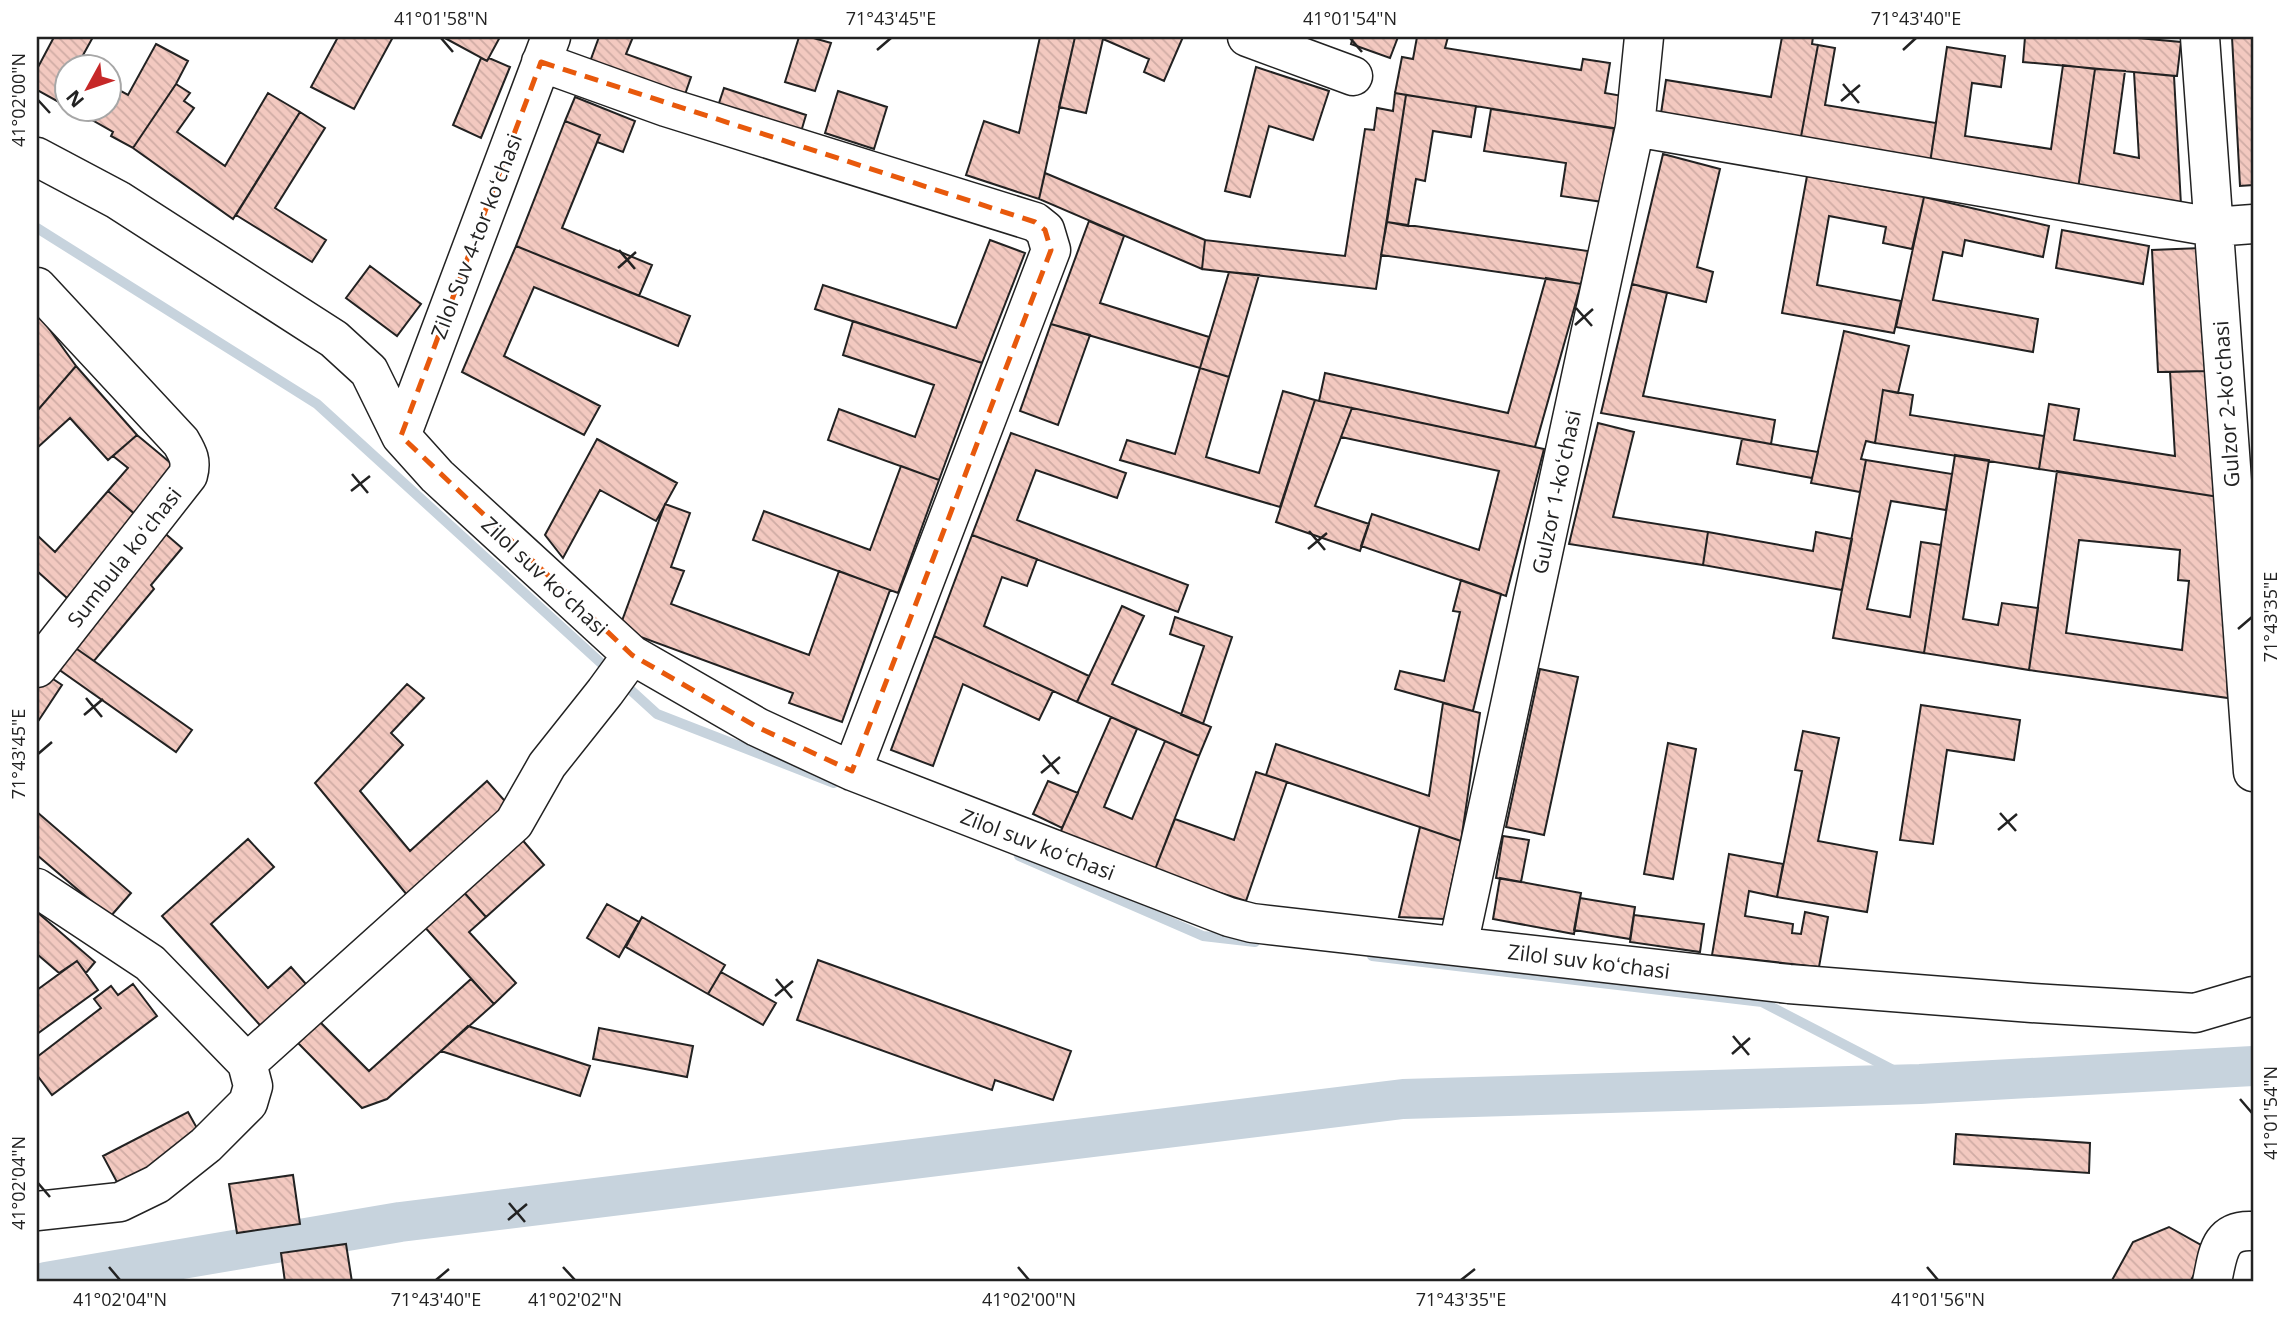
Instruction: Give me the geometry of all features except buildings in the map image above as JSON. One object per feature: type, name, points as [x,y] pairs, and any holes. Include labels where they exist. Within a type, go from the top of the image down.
[{"type":"street","points":[[1247,37],[1353,76]]},
{"type":"street","name":"Gulzor 1-koʻchasi","points":[[1458,946],[1635,127],[1644,37]]},
{"type":"street","name":"Gulzor 2-koʻchasi","points":[[2200,37],[2253,772]]},
{"type":"street","points":[[546,49],[666,107],[1035,222],[1045,230],[1051,250],[852,771]]},
{"type":"street","name":"Zilol Suv 4-tor koʻchasi","points":[[401,436],[546,49]]},
{"type":"street","points":[[1635,127],[2213,227],[2253,224]]},
{"type":"street","name":"Zilol suv koʻchasi","points":[[37,157],[118,200],[334,339],[369,371],[401,436],[621,670],[757,727],[852,771],[1229,917],[1252,923],[1789,984],[2195,1013],[2253,996]]},
{"type":"street","name":"Sumbula koʻchasi","points":[[37,287],[181,442],[190,456],[191,464],[188,475],[37,668]]},
{"type":"street","points":[[247,1063],[514,823],[547,765],[621,670]]},
{"type":"street","points":[[37,888],[150,963],[247,1063],[253,1086],[247,1103],[206,1145],[157,1184],[121,1202],[37,1211]]},
{"type":"street","points":[[2212,1282],[2220,1247],[2228,1237],[2239,1230],[2253,1231]]},
{"type":"highlighted area","points":[[541,62],[1035,222],[1045,230],[1051,250],[852,771],[757,727],[632,655],[401,436]]},
{"type":"waterway","points":[[37,228],[317,404],[657,714],[834,783]]},
{"type":"waterway","points":[[1019,856],[1203,936],[1255,942]]},
{"type":"waterway","points":[[1372,956],[1762,1002],[1920,1084]]},
{"type":"waterway","points":[[46,1282],[400,1222],[1403,1099],[1920,1084],[2253,1066]]}]
